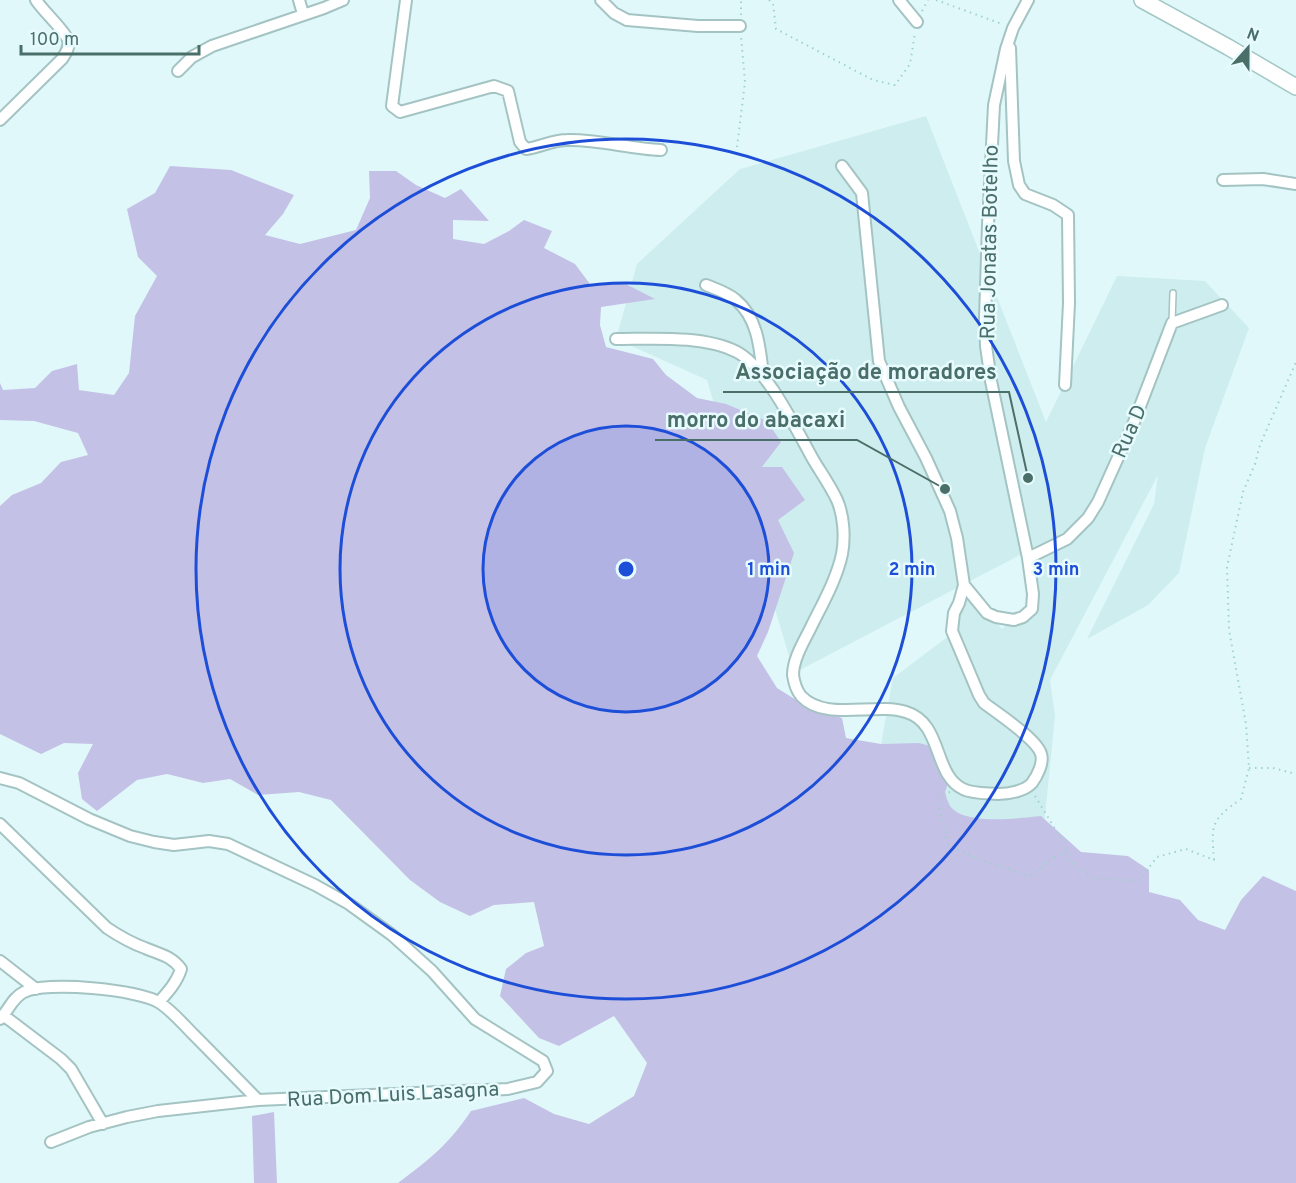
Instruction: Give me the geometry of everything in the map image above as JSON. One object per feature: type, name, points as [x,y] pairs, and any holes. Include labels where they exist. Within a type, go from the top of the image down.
[{"type":"main road","points":[[1142,0],[1296,87]]},
{"type":"street","points":[[0,120],[62,59],[68,48],[67,37],[42,10],[36,0]]},
{"type":"street","points":[[299,0],[303,14]]},
{"type":"street","points":[[178,70],[192,57],[212,46],[343,0]]},
{"type":"street","points":[[406,0],[392,106],[400,112],[494,86],[508,91],[520,142],[526,149],[556,141],[570,140],[661,150]]},
{"type":"street","points":[[601,0],[614,13],[627,20],[698,26],[740,26]]},
{"type":"street","points":[[899,0],[917,22]]},
{"type":"street","name":"Rua Jonatas Botelho","points":[[964,585],[987,613],[1005,620],[1023,617],[1034,604],[1028,558],[991,381],[985,330],[987,225],[997,83],[1011,33],[1028,0]]},
{"type":"street","points":[[1011,33],[1014,161],[1019,185],[1025,194],[1053,205],[1068,215],[1069,303],[1065,385]]},
{"type":"street","points":[[616,339],[682,340],[721,345],[739,353],[763,375],[838,501],[843,526],[842,554],[835,576],[800,647],[794,673],[800,695],[824,708],[891,708],[914,715],[933,738],[954,783],[969,791],[997,794],[1015,792],[1029,786],[1041,765],[1041,753],[1030,739],[984,703],[951,631],[954,613],[964,585],[957,538],[950,511],[926,458],[899,408],[879,361],[862,193],[842,166]]},
{"type":"street","points":[[1223,180],[1263,179],[1296,184]]},
{"type":"street","points":[[706,285],[736,300],[748,315],[758,339],[763,375]]},
{"type":"street","points":[[1172,323],[1222,305]]},
{"type":"street","name":"Rua D","points":[[1028,558],[1067,539],[1093,510],[1134,422],[1172,323]]},
{"type":"street","name":"Rua Dom Luis Lasagna","points":[[0,778],[19,783],[89,819],[154,843],[174,845],[210,841],[228,844],[332,894],[392,935],[432,971],[475,1019],[543,1061],[548,1071],[537,1082],[508,1089],[258,1100],[158,1111],[103,1124],[51,1142]]},
{"type":"street","points":[[0,824],[107,928],[124,939],[160,953],[177,963],[181,969],[180,974],[159,1002]]},
{"type":"street","points":[[0,961],[36,989]]},
{"type":"street","points":[[103,1124],[71,1069],[61,1059],[2,1017],[18,996],[25,991],[92,988],[119,991],[159,1002],[258,1100]]},
{"type":"lane","points":[[1172,323],[1173,293]]},
{"type":"path","points":[[737,147],[745,82],[740,26],[741,0]]},
{"type":"path","points":[[769,0],[772,3],[776,29],[873,80],[896,85],[910,64],[917,22],[928,0]]},
{"type":"path","points":[[936,0],[1011,33]]},
{"type":"path","points":[[1029,786],[1068,850],[1069,861],[1094,878],[1139,881],[1157,857],[1186,849],[1214,860],[1212,833],[1218,815],[1241,799],[1249,768],[1246,724],[1229,630],[1227,567],[1243,492],[1260,445],[1296,362]]},
{"type":"path","points":[[1249,768],[1273,768],[1296,774]]},
{"type":"path","points":[[954,783],[952,791],[940,795],[938,804],[949,846],[984,861],[1030,876],[1048,861],[1068,850]]},
{"type":"shaded area","points":[[926,116],[1046,422],[1117,276],[1205,281],[1249,328],[1205,448],[1179,573],[1148,605],[1087,639],[1154,504],[1158,475],[1050,680],[1055,716],[1043,836],[924,811],[881,744],[893,678],[954,632],[959,606],[969,591],[1002,629],[1032,602],[1029,578],[1037,546],[794,673],[707,380],[616,339],[637,264],[740,169]]},
{"type":"shaded area","points":[[170,166],[231,170],[294,195],[283,214],[265,235],[300,244],[356,230],[370,198],[369,171],[396,171],[416,185],[445,198],[461,189],[489,221],[453,220],[453,239],[484,244],[524,220],[552,231],[544,248],[575,264],[590,284],[624,283],[655,299],[601,307],[600,325],[606,347],[653,359],[666,375],[697,398],[726,404],[767,421],[781,442],[762,467],[782,467],[805,500],[778,520],[794,553],[768,632],[757,656],[777,688],[809,708],[842,718],[846,738],[881,744],[919,743],[934,747],[950,778],[945,792],[947,799],[950,806],[957,812],[967,816],[993,819],[1041,816],[1081,852],[1128,856],[1149,870],[1149,892],[1180,900],[1198,920],[1225,930],[1241,900],[1263,876],[1296,891],[1296,1183],[398,1183],[438,1150],[455,1133],[471,1111],[524,1098],[554,1114],[589,1124],[634,1096],[647,1063],[614,1016],[559,1046],[539,1038],[500,996],[506,969],[526,953],[544,946],[534,902],[494,905],[470,916],[440,902],[410,880],[331,800],[299,792],[258,795],[230,779],[203,783],[167,774],[137,780],[97,811],[82,799],[78,773],[93,744],[64,743],[41,754],[0,734],[0,506],[12,495],[41,483],[61,462],[88,455],[78,433],[34,421],[0,420],[0,383],[3,390],[35,388],[52,371],[77,364],[79,390],[114,395],[129,373],[135,316],[157,276],[138,257],[127,209],[155,193]]},
{"type":"shaded area","points":[[274,1112],[277,1183],[254,1183],[252,1116]]},
{"type":"place","name":"Associação de moradores","points":[[1028,478]]},
{"type":"place","name":"morro do abacaxi","points":[[945,489]]}]
